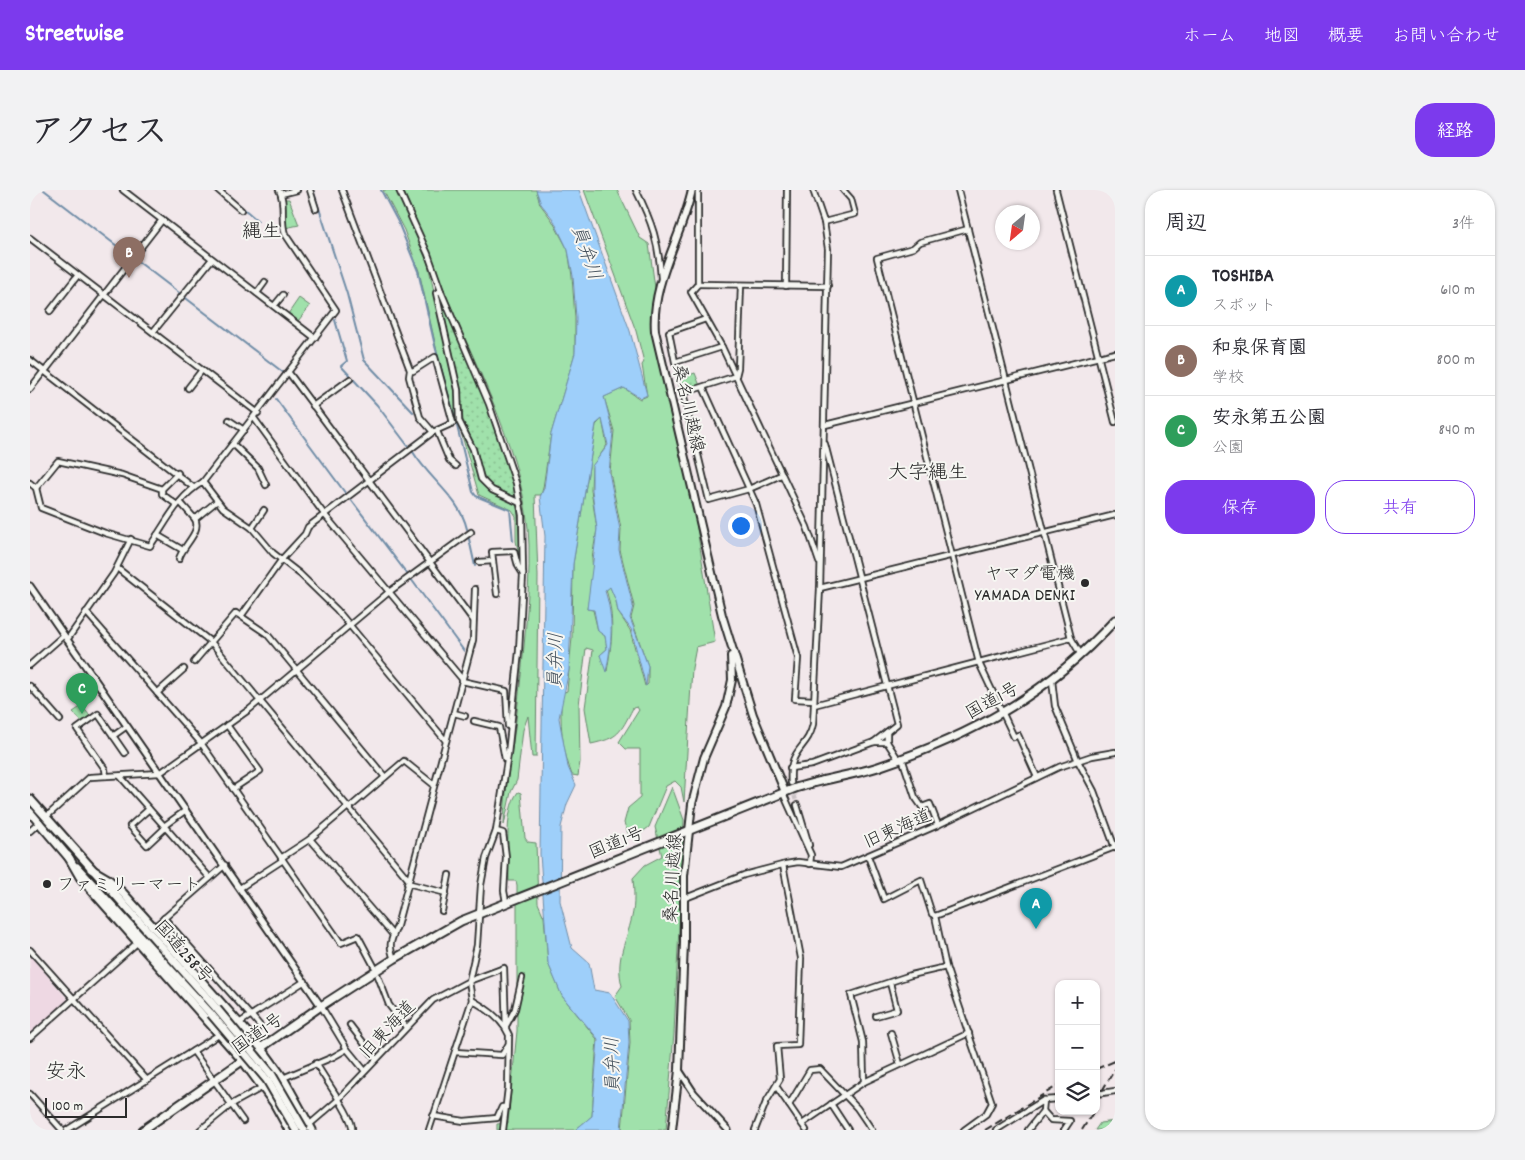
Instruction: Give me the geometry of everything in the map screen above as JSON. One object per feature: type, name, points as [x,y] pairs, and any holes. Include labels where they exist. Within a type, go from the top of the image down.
[{"type":"highway","name":"国道1号","points":[[143,1130],[262,1049],[321,1006],[394,960],[478,913],[784,792],[814,782],[877,767],[1004,713],[1052,680],[1081,655],[1115,620]]},
{"type":"highway","name":"国道258号","points":[[30,799],[214,1012],[267,1080],[296,1130]]},
{"type":"highway","name":"国道258号","points":[[30,812],[68,856],[272,1075],[308,1129]]},
{"type":"highway","points":[[68,856],[80,877],[243,1061],[263,1087],[289,1130]]},
{"type":"highway","points":[[91,869],[108,879],[262,1049],[283,1078],[308,1129]]},
{"type":"main road","name":"桑名川越線","points":[[692,190],[661,282],[654,316],[655,331],[728,635],[753,716],[784,792]]},
{"type":"main road","name":"桑名川越線","points":[[672,1130],[679,1070],[684,943],[683,899],[689,829],[695,787],[708,749],[720,723],[732,680],[728,635]]},
{"type":"street","points":[[218,190],[241,210]]},
{"type":"street","points":[[30,483],[36,488],[41,508],[105,533],[150,546],[178,503],[193,487],[203,482],[333,315],[335,306],[285,234],[282,224],[280,192],[297,190]]},
{"type":"street","points":[[310,190],[316,209]]},
{"type":"street","points":[[342,190],[410,370],[409,377],[420,417],[435,432],[450,460],[456,466]]},
{"type":"street","points":[[399,190],[428,254],[441,291],[489,404],[516,483],[520,503],[523,574],[519,651],[509,742],[496,831],[486,858],[478,913],[477,945],[469,981],[472,1000],[432,1116],[429,1130]]},
{"type":"street","points":[[636,190],[654,230],[659,251],[661,282]]},
{"type":"street","points":[[698,190],[698,284],[691,292],[722,347],[807,527],[820,570]]},
{"type":"street","points":[[786,286],[787,190]]},
{"type":"street","points":[[791,783],[790,768],[792,758],[811,734],[820,588],[828,244],[824,222],[813,190]]},
{"type":"street","points":[[824,222],[855,214],[851,200],[843,190]]},
{"type":"street","points":[[958,190],[1071,638],[1081,655]]},
{"type":"street","points":[[1056,190],[1115,422]]},
{"type":"street","points":[[125,191],[315,338]]},
{"type":"street","points":[[30,389],[162,220]]},
{"type":"street","points":[[968,229],[920,242],[913,248],[877,258],[979,663],[1014,736],[1018,736],[1037,777]]},
{"type":"street","points":[[30,238],[258,413]]},
{"type":"street","points":[[152,332],[212,259]]},
{"type":"street","points":[[50,312],[78,275]]},
{"type":"street","points":[[257,293],[265,282]]},
{"type":"street","points":[[698,284],[828,286]]},
{"type":"street","points":[[736,376],[738,368],[741,285]]},
{"type":"street","points":[[441,291],[436,293],[458,390],[459,421],[473,449],[481,479],[487,486],[520,503]]},
{"type":"street","points":[[274,306],[283,296]]},
{"type":"street","points":[[706,319],[668,332],[675,362],[722,347]]},
{"type":"street","points":[[824,425],[1115,353]]},
{"type":"street","points":[[410,370],[435,357],[453,423]]},
{"type":"street","points":[[30,360],[178,473],[193,487]]},
{"type":"street","points":[[188,388],[202,370]]},
{"type":"street","points":[[289,373],[474,620]]},
{"type":"street","points":[[736,376],[683,393],[709,500],[749,489],[781,475]]},
{"type":"street","points":[[313,406],[350,379]]},
{"type":"street","points":[[703,387],[756,504],[798,658],[795,699],[814,702],[887,687],[1071,638]]},
{"type":"street","points":[[254,418],[324,514],[462,680],[506,692],[509,742]]},
{"type":"street","points":[[229,420],[244,430]]},
{"type":"street","points":[[242,615],[282,559],[306,534],[308,527],[368,479],[435,432],[459,421]]},
{"type":"street","points":[[790,768],[812,765],[874,742],[897,724],[824,440]]},
{"type":"street","points":[[233,444],[258,468],[266,485]]},
{"type":"street","points":[[36,488],[58,461],[122,475],[162,489]]},
{"type":"street","points":[[162,489],[178,473]]},
{"type":"street","points":[[203,482],[229,514],[252,528],[273,553],[322,595],[350,625],[446,740]]},
{"type":"street","points":[[162,489],[162,494],[178,503],[197,522],[195,533],[181,549],[179,558]]},
{"type":"street","points":[[196,519],[217,501]]},
{"type":"street","points":[[252,528],[264,510]]},
{"type":"street","points":[[820,588],[860,580],[1115,515]]},
{"type":"street","points":[[46,817],[90,777],[160,773],[260,700],[389,592],[471,532]]},
{"type":"street","points":[[157,536],[181,549]]},
{"type":"street","points":[[67,640],[117,568],[131,539]]},
{"type":"street","points":[[497,594],[492,552],[514,551],[518,566],[523,574]]},
{"type":"street","points":[[479,562],[493,561]]},
{"type":"street","points":[[117,568],[211,642],[349,807],[408,881],[446,893]]},
{"type":"street","points":[[30,586],[225,865],[321,1006],[347,1049],[365,1071]]},
{"type":"street","points":[[394,960],[389,947],[473,640],[475,588]]},
{"type":"street","points":[[86,612],[201,743],[341,943],[358,936],[374,966]]},
{"type":"street","points":[[194,662],[236,613],[242,615],[267,634],[385,777]]},
{"type":"street","points":[[31,663],[64,634]]},
{"type":"street","points":[[157,693],[184,670]]},
{"type":"street","points":[[935,916],[1115,848],[1094,790],[1078,761],[1055,706],[1052,680]]},
{"type":"street","points":[[30,686],[60,720]]},
{"type":"street","points":[[454,713],[464,716]]},
{"type":"street","points":[[106,776],[105,769],[77,729],[98,714],[124,752]]},
{"type":"street","points":[[474,721],[500,727],[506,763]]},
{"type":"street","points":[[227,725],[260,771],[233,789]]},
{"type":"street","points":[[113,736],[127,726]]},
{"type":"street","points":[[886,732],[887,742],[900,758],[915,797],[922,807],[930,804],[938,825]]},
{"type":"street","points":[[874,742],[887,742]]},
{"type":"street","name":"旧東海道","points":[[683,899],[744,875],[783,864],[798,862],[841,867],[938,825],[1037,777],[1078,761],[1115,752]]},
{"type":"street","points":[[240,888],[310,839],[404,761],[434,785]]},
{"type":"street","points":[[120,776],[210,878]]},
{"type":"street","points":[[784,792],[810,854]]},
{"type":"street","points":[[797,806],[810,854],[810,864]]},
{"type":"street","points":[[149,809],[130,826],[147,845],[164,827],[186,810]]},
{"type":"street","points":[[30,831],[40,822]]},
{"type":"street","points":[[496,831],[503,833],[506,857],[504,891],[509,901]]},
{"type":"street","points":[[310,839],[393,935]]},
{"type":"street","points":[[868,856],[884,900],[922,880],[932,914],[935,916],[946,967],[992,1103],[990,1110],[986,1114],[964,1130]]},
{"type":"street","points":[[755,1130],[766,1102],[780,1079],[777,1046],[798,1045],[801,958],[783,864]]},
{"type":"street","points":[[153,928],[225,865]]},
{"type":"street","points":[[442,911],[449,875]]},
{"type":"street","points":[[164,918],[261,1027]]},
{"type":"street","points":[[30,1038],[138,942]]},
{"type":"street","points":[[30,950],[147,1080]]},
{"type":"street","points":[[864,1082],[863,1042],[851,995],[946,967]]},
{"type":"street","name":"旧東海道","points":[[308,1129],[434,1000],[469,981],[504,968],[506,1028]]},
{"type":"street","points":[[378,976],[389,1005],[406,1027]]},
{"type":"street","points":[[506,1028],[515,1009],[522,978]]},
{"type":"street","points":[[238,1023],[305,982]]},
{"type":"street","points":[[876,1016],[897,1010],[890,983]]},
{"type":"street","points":[[472,1000],[483,1006],[506,1028],[509,1035],[506,1107],[503,1130]]},
{"type":"street","points":[[350,1025],[376,1059]]},
{"type":"street","points":[[891,1033],[900,1064]]},
{"type":"street","points":[[802,1124],[845,1093],[864,1082],[969,1033]]},
{"type":"street","points":[[70,1129],[220,1034]]},
{"type":"street","points":[[455,1052],[502,1055],[508,1044]]},
{"type":"street","points":[[283,1078],[334,1057],[347,1049]]},
{"type":"street","points":[[193,1051],[243,1121]]},
{"type":"street","points":[[316,1063],[338,1100],[350,1115],[352,1130]]},
{"type":"street","points":[[789,1105],[806,1074],[815,1068],[820,1069],[845,1093],[872,1130]]},
{"type":"street","points":[[679,1070],[694,1093],[728,1130]]},
{"type":"street","points":[[776,1086],[806,1130]]},
{"type":"street","points":[[200,1130],[232,1104],[263,1087]]},
{"type":"street","points":[[1100,1093],[1115,1091]]},
{"type":"street","points":[[30,1094],[62,1130]]},
{"type":"street","points":[[996,1130],[1044,1100],[1055,1099]]},
{"type":"street","points":[[1028,1130],[1043,1111],[1044,1100]]},
{"type":"street","points":[[830,1104],[848,1130]]},
{"type":"street","points":[[432,1116],[464,1121],[497,1118],[502,1107],[506,1107]]},
{"type":"street","points":[[1043,1111],[1051,1120],[1070,1121],[1064,1130]]},
{"type":"shaded area","points":[[30,956],[69,1001],[30,1035]]},
{"type":"green space","points":[[383,190],[397,190],[428,264],[454,383],[458,414],[456,420],[438,356],[419,271],[404,230]]},
{"type":"green space","points":[[403,190],[536,190],[540,204],[552,220],[568,250],[575,318],[575,353],[551,434],[543,488],[541,495],[535,495],[538,576],[536,757],[532,757],[528,716],[523,730],[517,780],[511,792],[504,825],[505,797],[517,712],[527,608],[529,545],[526,513],[520,480],[498,415]]},
{"type":"green space","points":[[584,190],[617,190],[640,238],[649,244],[655,288],[651,331],[695,516],[715,642],[696,647],[692,668],[684,802],[681,787],[675,781],[666,786],[649,827],[637,836],[628,833],[624,823],[628,808],[640,798],[640,749],[626,749],[619,742],[639,710],[637,707],[633,708],[621,729],[613,737],[591,744],[585,708],[593,650],[586,648],[579,705],[580,762],[578,776],[572,775],[561,724],[562,693],[567,691],[572,637],[573,564],[596,425],[602,419],[607,445],[592,467],[591,490],[597,529],[592,558],[593,574],[587,609],[593,610],[598,631],[605,636],[607,649],[600,655],[607,671],[612,620],[606,590],[610,587],[618,612],[630,630],[645,686],[648,684],[648,666],[631,618],[634,606],[620,550],[621,529],[610,472],[614,431],[604,397],[624,388],[640,399],[647,396],[642,365],[644,362],[636,331]]},
{"type":"green space","points":[[285,199],[289,199],[299,225],[285,228]]},
{"type":"green space","points":[[440,292],[487,404],[516,495],[511,496],[491,486],[483,474],[476,448],[463,420],[460,388],[437,294]]},
{"type":"green space","points":[[299,298],[310,306],[298,321],[288,314]]},
{"type":"green space","points":[[695,373],[700,386],[681,391],[677,379]]},
{"type":"green space","points":[[461,432],[471,448],[481,484],[492,493],[517,505],[522,567],[516,541],[516,516],[512,510],[479,495]]},
{"type":"green space","points":[[82,706],[90,716],[82,722],[73,712]]},
{"type":"green space","points":[[672,787],[684,820],[674,1033],[666,1130],[622,1130],[630,1043],[629,1020],[615,996],[622,986],[620,967],[622,951],[633,912],[633,878],[645,865],[662,856],[655,827]]},
{"type":"green space","points":[[518,792],[521,793],[525,838],[528,842],[536,843],[538,903],[544,917],[548,963],[562,996],[597,1039],[592,1116],[575,1130],[497,1130],[497,1124],[508,1123],[517,1031],[517,885],[516,881],[509,881],[508,835],[510,811],[513,800]]},
{"type":"green space","points":[[1115,1121],[1115,1130],[1095,1130],[1100,1123]]},
{"type":"water","name":"員弁川","points":[[536,190],[579,190],[630,331],[647,395],[641,398],[624,388],[604,397],[613,432],[609,472],[620,530],[619,550],[633,606],[630,618],[648,666],[646,686],[631,629],[618,612],[610,587],[605,591],[611,621],[610,651],[606,672],[600,655],[607,649],[605,636],[598,631],[594,610],[587,609],[597,529],[592,490],[592,466],[608,445],[602,419],[596,424],[573,564],[569,670],[559,718],[568,767],[576,785],[567,804],[561,827],[560,901],[572,948],[589,963],[594,990],[610,993],[628,1021],[629,1043],[621,1130],[575,1130],[592,1116],[598,1039],[562,996],[548,963],[540,854],[545,536],[540,497],[544,488],[551,434],[575,353],[576,318],[573,276],[568,250],[553,219],[541,204]]},
{"type":"waterway","points":[[44,190],[130,256]]},
{"type":"waterway","points":[[222,190],[258,221]]},
{"type":"waterway","points":[[313,190],[347,294],[364,360],[413,412]]},
{"type":"waterway","points":[[381,190],[398,222],[418,271],[435,346],[455,418]]},
{"type":"waterway","points":[[136,260],[284,373]]},
{"type":"waterway","points":[[335,320],[347,361],[341,366],[377,405],[408,446]]},
{"type":"waterway","points":[[276,399],[346,494]]},
{"type":"waterway","points":[[457,426],[473,492],[476,496],[510,510],[513,541]]},
{"type":"waterway","points":[[413,452],[451,498],[458,508],[467,529]]},
{"type":"waterway","points":[[349,497],[408,575]]},
{"type":"waterway","points":[[469,539],[475,566]]},
{"type":"waterway","points":[[411,579],[464,651]]},
{"type":"tunnel","points":[[791,783],[797,805]]},
{"type":"railway","points":[[1100,1067],[1115,1061]]},
{"type":"railway","points":[[1100,1094],[1115,1069]]},
{"type":"railway","points":[[985,1130],[1055,1087]]},
{"type":"railway","points":[[1082,1130],[1091,1115]]},
{"type":"place","name":"和泉保育園","points":[[129,278]]},
{"type":"place","name":"ヤマダ電機 YAMADA DENKI","points":[[1085,583]]},
{"type":"place","name":"安永第五公園","points":[[82,714]]},
{"type":"place","name":"ファミリーマート","points":[[47,884]]},
{"type":"place","name":"TOSHIBA","points":[[1036,929]]},
{"type":"district","name":"縄生","points":[[262,230]]},
{"type":"district","name":"大字縄生","points":[[928,471]]},
{"type":"district","name":"安永","points":[[66,1070]]}]
